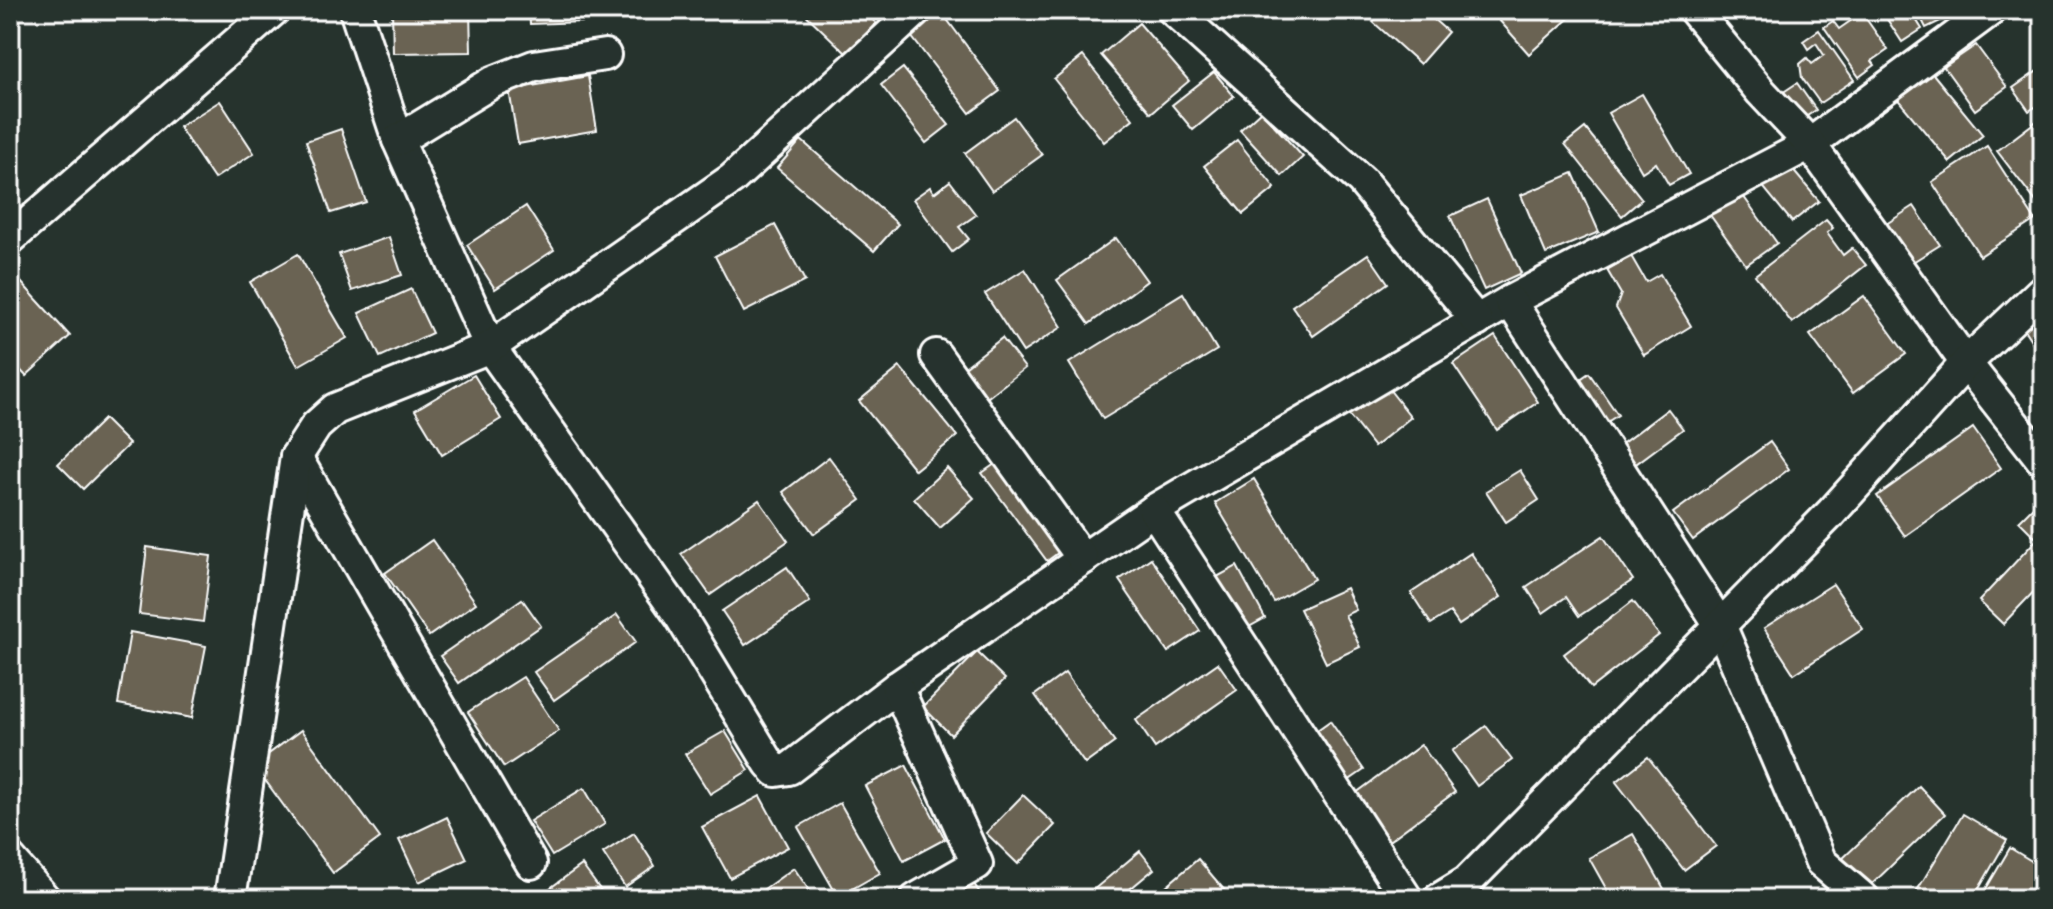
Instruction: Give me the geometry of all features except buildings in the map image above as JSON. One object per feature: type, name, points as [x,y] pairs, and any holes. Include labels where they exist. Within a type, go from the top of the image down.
[{"type":"street","points":[[10,239],[274,10]]},
{"type":"street","points":[[355,10],[398,140],[490,347],[680,616],[776,771],[789,769],[897,687],[1154,510],[1510,301],[1810,144],[1991,10]]},
{"type":"street","points":[[230,899],[296,457],[316,426],[335,409],[490,347],[732,179],[917,10]]},
{"type":"street","points":[[1173,10],[1362,181],[1477,321]]},
{"type":"street","points":[[1694,10],[1761,92],[1810,144],[1966,363],[2043,461]]},
{"type":"street","points":[[398,140],[493,82],[534,66],[605,55]]},
{"type":"street","points":[[1439,899],[1467,882],[1831,513],[1966,363],[2043,290]]},
{"type":"street","points":[[1510,301],[1720,625],[1821,862],[1864,899]]},
{"type":"street","points":[[936,355],[1083,559]]},
{"type":"street","points":[[296,457],[531,863]]},
{"type":"street","points":[[1154,510],[1407,899]]},
{"type":"street","points":[[897,687],[977,864],[947,892],[916,899]]},
{"type":"street","points":[[10,859],[45,899]]}]
